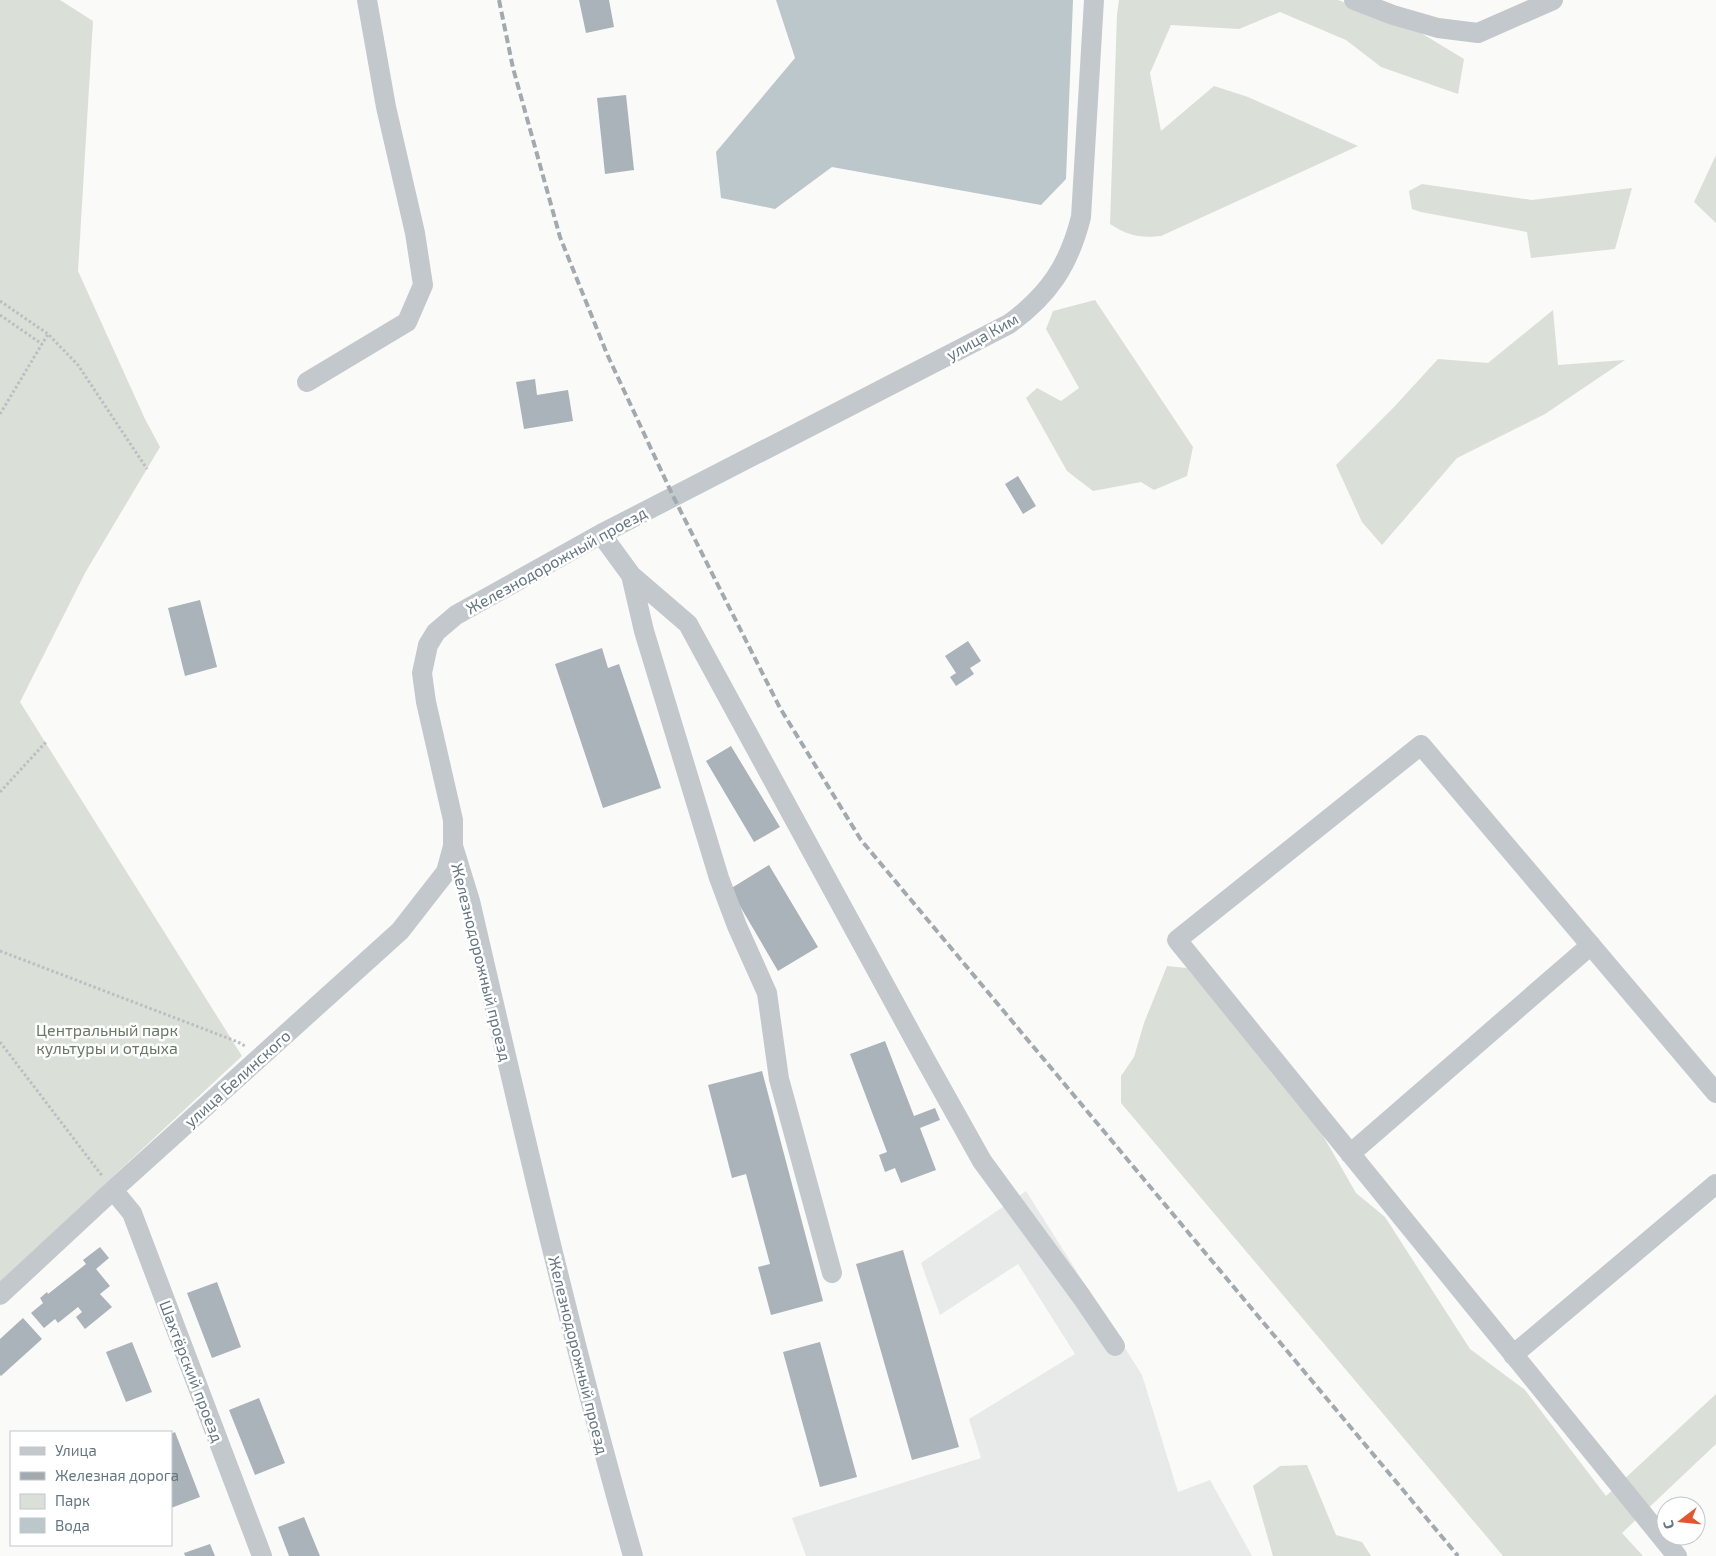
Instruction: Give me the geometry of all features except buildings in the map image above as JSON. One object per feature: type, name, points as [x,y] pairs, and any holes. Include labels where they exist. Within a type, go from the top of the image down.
[{"type":"street","points":[[307,382],[407,322],[423,285],[415,233],[386,107],[367,0]]},
{"type":"street","name":"улица Ким","points":[[673,496],[1009,324],[1028,311],[1054,281],[1075,241],[1081,217],[1094,0]]},
{"type":"street","points":[[1354,0],[1393,15],[1438,28],[1478,33],[1553,0]]},
{"type":"street","name":"Железнодорожный проезд","points":[[633,1556],[566,1309],[470,901],[452,846],[453,820],[426,702],[422,673],[428,645],[436,632],[456,615],[673,496]]},
{"type":"street","points":[[601,534],[631,575],[688,624],[982,1161],[1082,1296],[1115,1346]]},
{"type":"street","points":[[631,575],[644,631],[719,878],[767,993],[779,1079],[832,1273]]},
{"type":"street","points":[[1677,1556],[1177,940],[1421,745],[1716,1093]]},
{"type":"street","name":"улица Белинского","points":[[0,1295],[113,1190],[400,931],[446,872],[452,846]]},
{"type":"street","points":[[1350,1154],[1591,945]]},
{"type":"street","points":[[1513,1355],[1716,1184]]},
{"type":"street","name":"Шахтёрский проезд","points":[[113,1190],[132,1212],[262,1556]]},
{"type":"path","points":[[0,301],[48,334],[78,365],[147,469]]},
{"type":"path","points":[[0,314],[42,344]]},
{"type":"path","points":[[0,414],[48,334]]},
{"type":"path","points":[[0,792],[46,742]]},
{"type":"path","points":[[0,950],[238,1042],[244,1045],[257,1060]]},
{"type":"path","points":[[0,1042],[113,1190]]},
{"type":"shaded area","points":[[1026,1191],[1142,1375],[1178,1492],[1210,1480],[1252,1556],[806,1556],[792,1518],[981,1458],[969,1419],[1075,1354],[1018,1264],[940,1315],[921,1263]]},
{"type":"green space","name":"Центральный парк культуры и отдыха","points":[[0,0],[60,0],[93,21],[78,271],[145,419],[160,447],[85,573],[20,702],[242,1056],[0,1282]]},
{"type":"green space","points":[[1119,0],[1338,0],[1411,27],[1464,59],[1458,94],[1381,67],[1346,40],[1280,12],[1239,29],[1171,25],[1150,73],[1161,131],[1214,86],[1248,97],[1358,146],[1161,236],[1146,237],[1134,235],[1110,224]]},
{"type":"green space","points":[[1716,155],[1716,223],[1694,202]]},
{"type":"green space","points":[[1422,184],[1532,200],[1632,188],[1615,249],[1531,258],[1527,232],[1412,209],[1409,191]]},
{"type":"green space","points":[[1095,300],[1193,447],[1187,476],[1154,490],[1141,482],[1093,491],[1067,471],[1026,398],[1037,388],[1061,401],[1079,388],[1046,329],[1053,311]]},
{"type":"green space","points":[[1553,310],[1558,365],[1625,360],[1545,414],[1457,458],[1382,545],[1362,522],[1336,465],[1395,406],[1438,359],[1488,363]]},
{"type":"green space","points":[[1167,966],[1187,968],[1318,1127],[1356,1193],[1385,1217],[1470,1349],[1525,1390],[1606,1496],[1716,1394],[1716,1444],[1661,1496],[1656,1496],[1656,1501],[1622,1533],[1643,1556],[1503,1556],[1121,1103],[1121,1076],[1134,1057],[1144,1023]]},
{"type":"green space","points":[[1307,1465],[1336,1535],[1362,1542],[1371,1556],[1273,1556],[1253,1486],[1280,1466]]},
{"type":"water","points":[[776,0],[1073,0],[1066,179],[1041,205],[832,167],[775,209],[721,198],[716,152],[795,58]]},
{"type":"railway","points":[[499,0],[513,68],[560,237],[607,354],[673,496],[780,708],[861,840],[1458,1556]]}]
